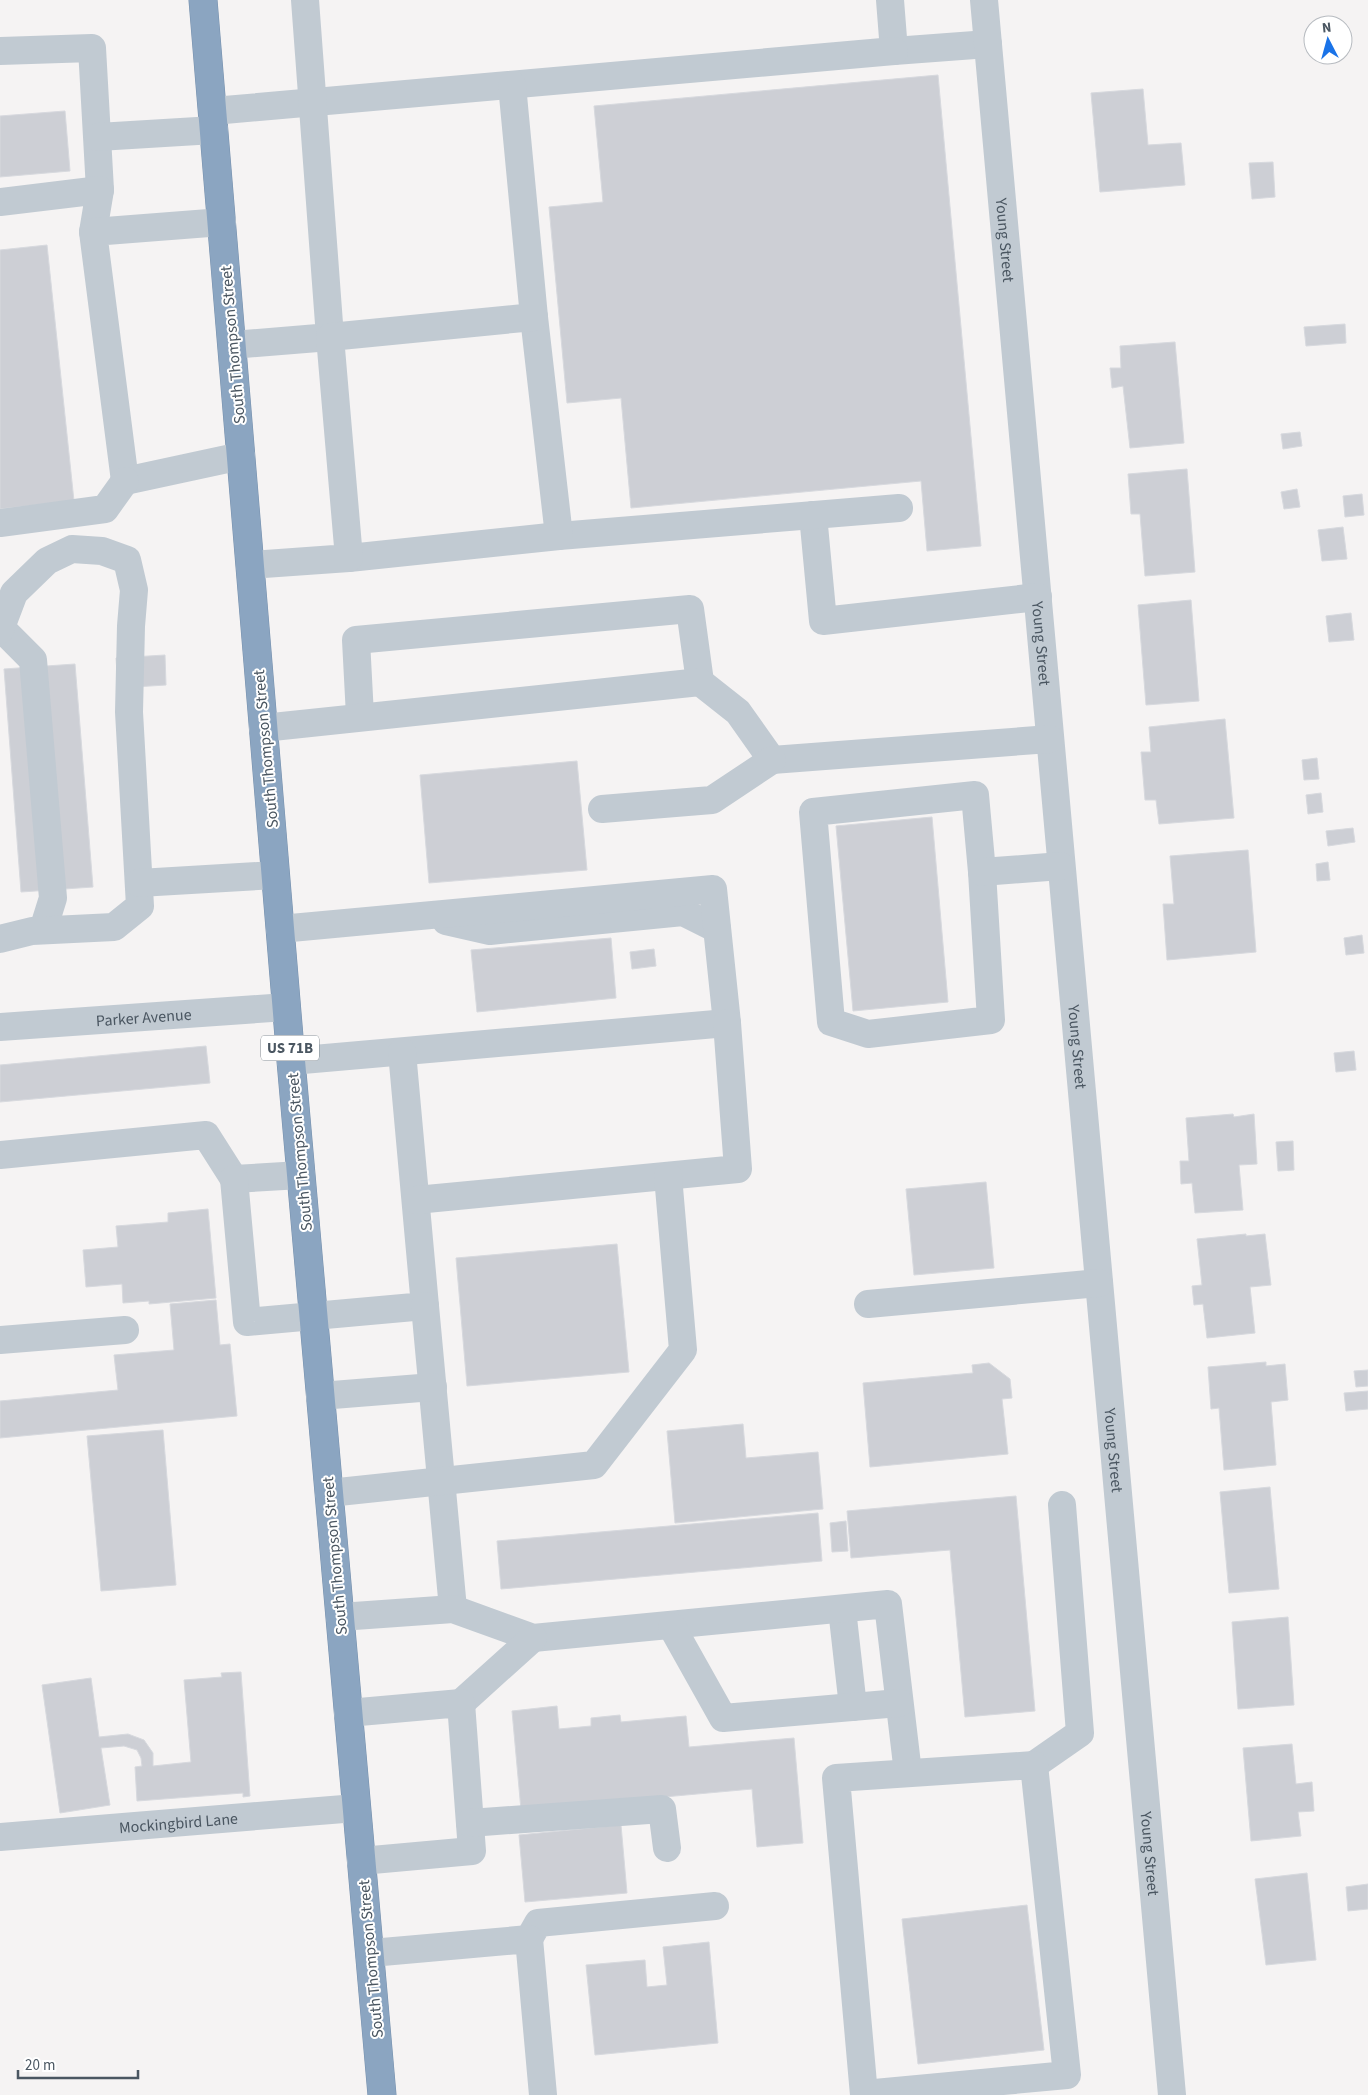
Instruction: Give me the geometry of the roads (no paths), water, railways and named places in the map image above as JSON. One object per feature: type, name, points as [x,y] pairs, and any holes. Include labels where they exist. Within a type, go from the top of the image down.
[{"type":"highway","name":"South Thompson Street","points":[[204,0],[286,1007],[382,2095]]},
{"type":"street","points":[[305,0],[349,558]]},
{"type":"street","points":[[890,0],[894,51]]},
{"type":"street","name":"Young Street","points":[[984,0],[1172,2095]]},
{"type":"street","points":[[98,137],[213,120],[313,102],[988,44]]},
{"type":"street","points":[[0,51],[92,48],[100,190],[93,232],[125,481]]},
{"type":"street","points":[[512,85],[534,317],[559,536]]},
{"type":"street","points":[[0,202],[100,190]]},
{"type":"street","points":[[93,232],[222,222]]},
{"type":"street","points":[[232,346],[534,317]]},
{"type":"street","points":[[0,523],[105,509],[125,481],[241,456]]},
{"type":"street","points":[[250,565],[349,558],[559,536],[899,508]]},
{"type":"street","points":[[814,516],[823,621],[1038,597]]},
{"type":"street","points":[[0,939],[32,930],[43,930],[114,927],[140,906],[130,712],[131,626],[134,590],[127,560],[102,551],[72,549],[47,561],[14,593],[0,629],[33,660],[53,898],[43,930]]},
{"type":"street","points":[[360,716],[356,640],[690,609],[700,682],[738,712],[772,760]]},
{"type":"street","points":[[263,728],[360,716],[700,682]]},
{"type":"street","points":[[602,809],[712,800],[772,760],[1050,739]]},
{"type":"street","points":[[975,795],[982,872],[991,1020],[868,1034],[831,1022],[813,812],[975,795]]},
{"type":"street","points":[[982,872],[1062,866]]},
{"type":"street","points":[[139,883],[275,875]]},
{"type":"street","points":[[280,928],[713,889],[727,1023],[738,1169],[416,1200]]},
{"type":"street","name":"Parker Avenue","points":[[0,1027],[286,1007]]},
{"type":"street","points":[[291,1061],[727,1023]]},
{"type":"street","points":[[402,1052],[453,1609]]},
{"type":"street","points":[[0,1155],[206,1135],[234,1179],[247,1322],[425,1306]]},
{"type":"street","points":[[234,1179],[301,1175]]},
{"type":"street","points":[[329,1493],[594,1465],[682,1350],[668,1176]]},
{"type":"street","points":[[868,1304],[1099,1283]]},
{"type":"street","points":[[0,1340],[125,1330]]},
{"type":"street","points":[[320,1396],[433,1387]]},
{"type":"street","points":[[1034,1765],[1067,2075],[864,2094],[836,1778],[1034,1765],[1080,1734],[1062,1505]]},
{"type":"street","points":[[340,1617],[453,1609],[533,1638],[888,1604],[908,1773]]},
{"type":"street","points":[[842,1609],[853,1707]]},
{"type":"street","points":[[672,1626],[723,1718],[900,1703]]},
{"type":"street","points":[[348,1713],[461,1703],[533,1638]]},
{"type":"street","points":[[362,1861],[472,1851],[461,1703]]},
{"type":"street","name":"Mockingbird Lane","points":[[0,1837],[356,1808]]},
{"type":"street","points":[[470,1823],[662,1809],[667,1848]]},
{"type":"street","points":[[543,2095],[529,1939],[538,1923],[715,1906]]},
{"type":"street","points":[[370,1952],[529,1939]]}]
